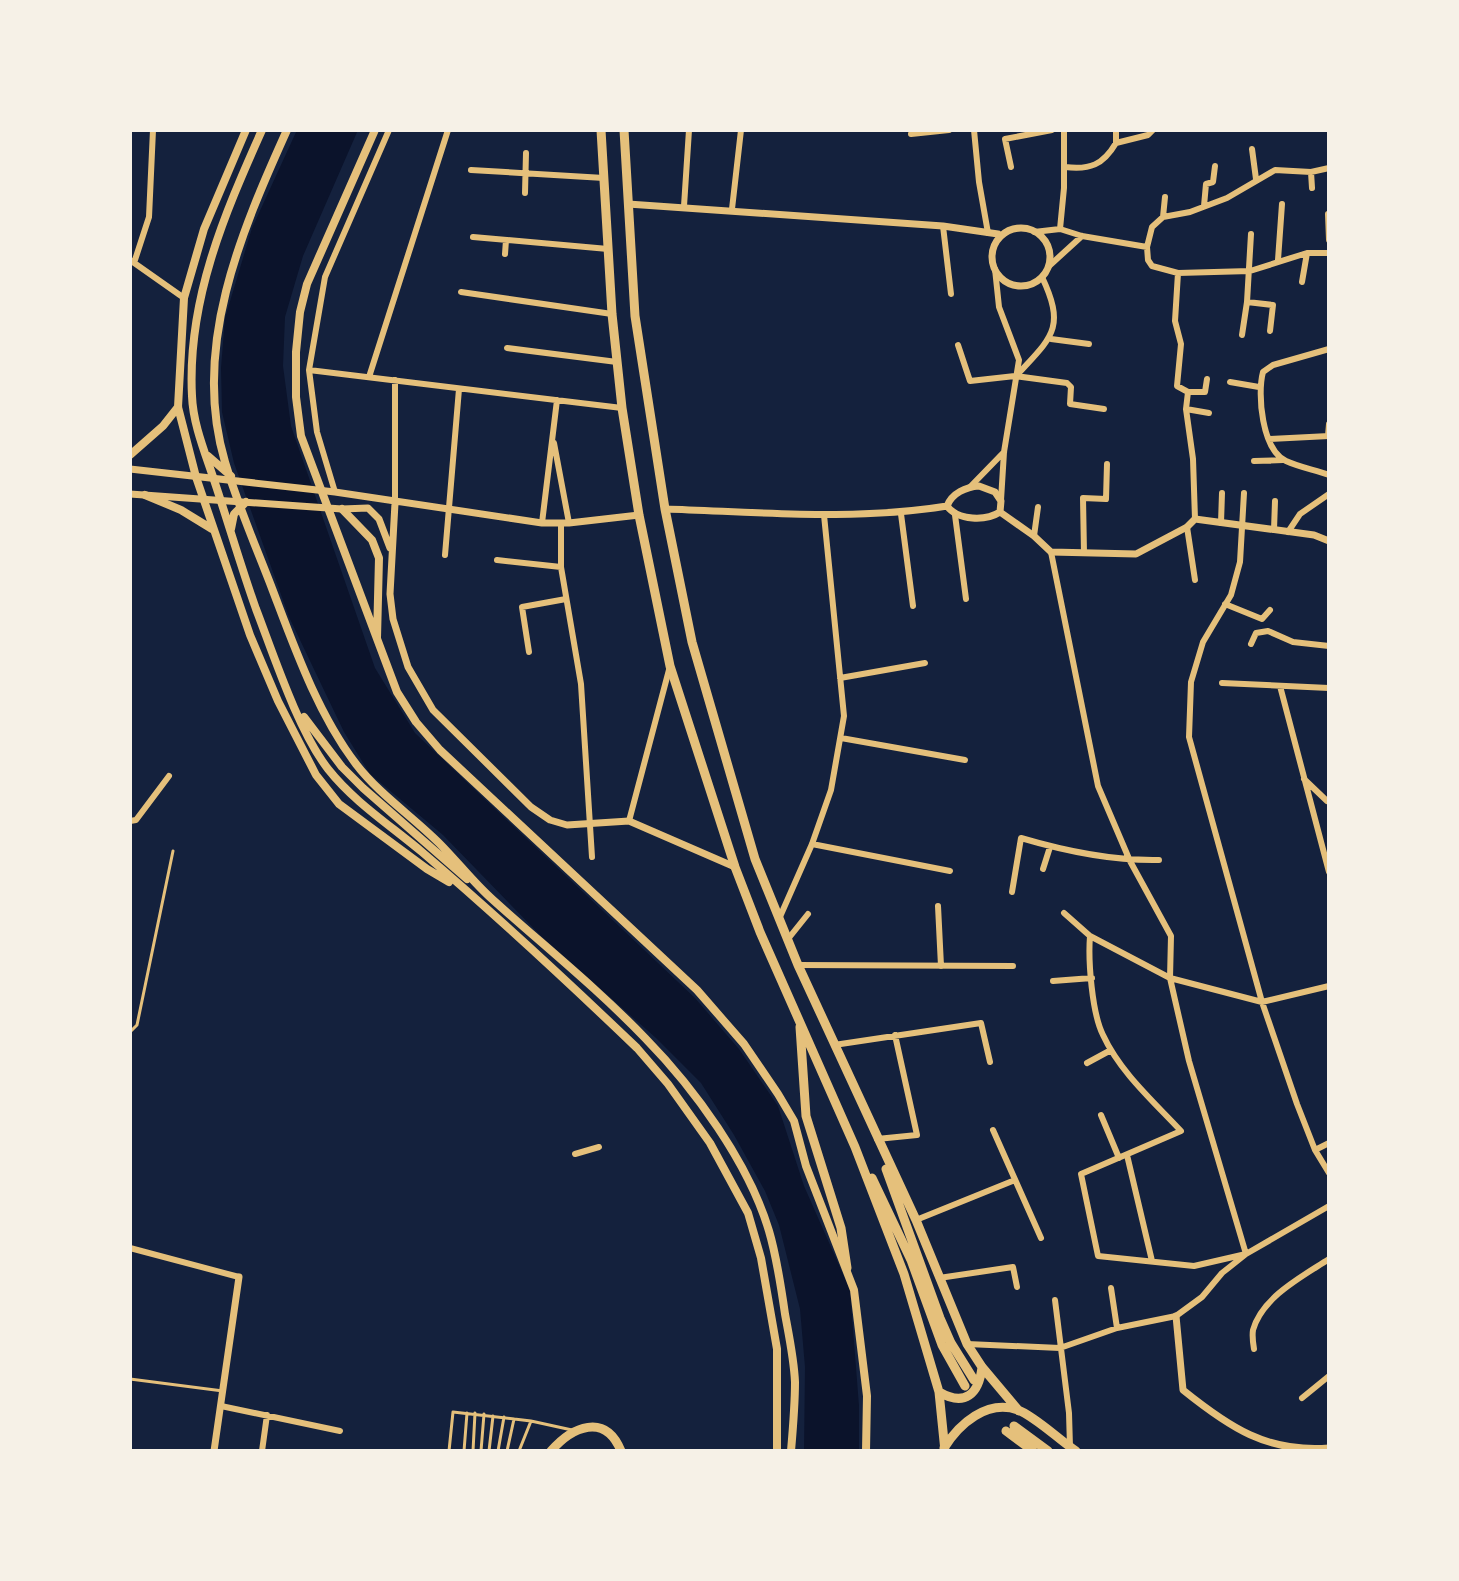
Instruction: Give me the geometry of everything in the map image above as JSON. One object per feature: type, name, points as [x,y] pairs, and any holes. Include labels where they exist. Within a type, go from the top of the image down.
[{"type":"main road","points":[[246,130],[204,229],[184,298],[178,407],[202,498],[256,648],[284,713],[316,775],[339,804],[427,869],[466,892]]},
{"type":"main road","points":[[262,130],[225,215],[208,265],[195,323],[192,398],[203,448],[232,541],[289,691],[310,742],[351,796],[423,853],[637,1048],[689,1112],[728,1174],[756,1236],[779,1366],[777,1451]]},
{"type":"main road","points":[[287,130],[233,264],[215,344],[215,411],[224,460],[284,619],[340,741],[356,765],[377,787],[413,817],[489,897]]},
{"type":"main road","points":[[375,130],[307,284],[300,312],[296,352],[296,397],[301,436],[397,692],[416,722],[440,750],[697,990],[744,1044],[794,1121],[806,1166],[847,1268]]},
{"type":"main road","points":[[601,130],[612,314],[622,408],[639,515],[670,666],[735,867],[770,957],[855,1147],[904,1274],[939,1392],[945,1449]]},
{"type":"main road","points":[[624,130],[635,316],[665,509],[692,642],[755,859],[798,965],[916,1220],[967,1344],[976,1390],[963,1398],[949,1397],[939,1392]]},
{"type":"main road","points":[[130,455],[163,426],[178,407]]},
{"type":"main road","points":[[203,448],[220,469],[238,482]]},
{"type":"main road","points":[[145,495],[181,510],[213,529]]},
{"type":"main road","points":[[232,541],[234,514],[246,502]]},
{"type":"main road","points":[[342,509],[372,540],[379,558],[377,642]]},
{"type":"main road","points":[[289,691],[314,733],[352,778],[544,943],[646,1039],[696,1100],[743,1171],[769,1231],[793,1353],[795,1383],[791,1451]]},
{"type":"main road","points":[[799,1020],[806,1116],[841,1228],[858,1313],[867,1396],[866,1451]]},
{"type":"main road","points":[[877,1139],[894,1195],[940,1318],[951,1343],[975,1377]]},
{"type":"main road","points":[[855,1147],[893,1219],[942,1345],[975,1377],[1073,1449]]},
{"type":"main road","points":[[945,1449],[958,1429],[979,1414],[1002,1408],[1019,1411]]},
{"type":"main road","points":[[551,1451],[572,1430],[595,1428],[607,1432],[621,1451]]},
{"type":"main road","points":[[1033,1451],[1010,1428],[1048,1451]]},
{"type":"street","points":[[153,130],[149,217],[132,262],[184,298]]},
{"type":"street","points":[[335,492],[317,432],[309,370],[325,277],[389,130]]},
{"type":"street","points":[[369,377],[448,130]]},
{"type":"street","points":[[684,206],[689,130]]},
{"type":"street","points":[[732,209],[741,130]]},
{"type":"street","points":[[911,134],[949,130]]},
{"type":"street","points":[[974,130],[979,182],[996,234],[993,251],[999,307],[1019,360],[1004,452],[1000,512]]},
{"type":"street","points":[[1011,167],[1005,139],[1052,130]]},
{"type":"street","points":[[1060,229],[1065,167],[1064,130]]},
{"type":"street","points":[[1065,167],[1095,166],[1107,158],[1116,143],[1116,130]]},
{"type":"street","points":[[1116,143],[1138,139],[1153,130]]},
{"type":"street","points":[[1252,149],[1256,179]]},
{"type":"street","points":[[525,193],[526,153]]},
{"type":"street","points":[[1204,206],[1206,184],[1213,182],[1215,166]]},
{"type":"street","points":[[1329,168],[1311,172],[1275,170],[1227,198],[1190,212],[1163,217],[1152,227],[1147,247],[1152,266],[1178,273],[1250,271],[1307,253],[1329,253]]},
{"type":"street","points":[[471,170],[604,178]]},
{"type":"street","points":[[1311,172],[1312,188]]},
{"type":"street","points":[[1163,217],[1165,197]]},
{"type":"street","points":[[628,204],[943,226],[996,234],[1018,229],[1034,232],[1060,229],[1147,247]]},
{"type":"street","points":[[1278,260],[1282,204]]},
{"type":"street","points":[[1328,214],[1329,240]]},
{"type":"street","points":[[943,226],[951,294]]},
{"type":"street","points":[[1034,232],[1047,247],[1048,267]]},
{"type":"street","points":[[1242,335],[1251,234]]},
{"type":"street","points":[[995,269],[1002,279],[1019,286],[1032,284],[1082,236]]},
{"type":"street","points":[[473,237],[608,249]]},
{"type":"street","points":[[505,254],[506,240]]},
{"type":"street","points":[[1302,282],[1307,253]]},
{"type":"street","points":[[1178,273],[1175,321],[1181,344],[1177,386],[1188,392],[1205,392],[1207,379]]},
{"type":"street","points":[[1015,376],[1051,339],[1054,313],[1042,277]]},
{"type":"street","points":[[461,292],[612,314]]},
{"type":"street","points":[[1247,302],[1273,305],[1270,331]]},
{"type":"street","points":[[1051,339],[1089,344]]},
{"type":"street","points":[[958,345],[970,381],[1015,376],[1067,383],[1071,387],[1070,404],[1104,409]]},
{"type":"street","points":[[507,348],[617,362]]},
{"type":"street","points":[[1283,460],[1269,439],[1259,387],[1263,372],[1273,365],[1329,349]]},
{"type":"street","points":[[309,370],[622,408]]},
{"type":"street","points":[[395,380],[395,503],[390,594],[397,640],[408,667],[433,710],[531,807],[550,820],[567,825],[629,821],[735,867]]},
{"type":"street","points":[[1230,382],[1259,387]]},
{"type":"street","points":[[445,555],[459,389]]},
{"type":"street","points":[[1051,552],[1136,554],[1187,527],[1195,519],[1197,459],[1186,409],[1188,392]]},
{"type":"street","points":[[542,523],[557,400]]},
{"type":"street","points":[[1186,409],[1209,413]]},
{"type":"street","points":[[1269,439],[1329,436],[1329,424]]},
{"type":"street","points":[[552,436],[565,523],[561,567],[581,684],[592,857]]},
{"type":"street","points":[[665,509],[824,515],[901,514],[947,506],[954,496],[970,487],[1004,452]]},
{"type":"street","points":[[1254,461],[1283,460],[1329,475]]},
{"type":"street","points":[[1084,553],[1083,498],[1106,499],[1107,464]]},
{"type":"street","points":[[130,469],[335,492],[542,523],[639,515]]},
{"type":"street","points":[[970,487],[991,489],[1001,501]]},
{"type":"street","points":[[1221,523],[1222,493]]},
{"type":"street","points":[[1244,493],[1240,562],[1231,595],[1203,642],[1191,682],[1189,737],[1262,1002],[1315,1150],[1329,1173]]},
{"type":"street","points":[[130,494],[342,509],[368,508],[375,513],[391,552]]},
{"type":"street","points":[[1288,532],[1300,514],[1329,494]]},
{"type":"street","points":[[1274,530],[1275,501]]},
{"type":"street","points":[[947,506],[955,515],[966,599]]},
{"type":"street","points":[[1034,536],[1038,507]]},
{"type":"street","points":[[955,515],[981,518],[1000,512]]},
{"type":"street","points":[[1000,512],[1051,552],[1098,786],[1130,861],[1171,936],[1170,978],[1189,1061],[1246,1254]]},
{"type":"street","points":[[901,514],[913,606]]},
{"type":"street","points":[[779,919],[812,844],[831,790],[844,716],[824,515]]},
{"type":"street","points":[[1195,519],[1314,535],[1329,541]]},
{"type":"street","points":[[1187,527],[1195,580]]},
{"type":"street","points":[[497,560],[561,567]]},
{"type":"street","points":[[529,652],[522,607],[566,599]]},
{"type":"street","points":[[1225,604],[1262,619],[1270,610]]},
{"type":"street","points":[[1251,644],[1256,633],[1268,631],[1293,642],[1329,646]]},
{"type":"street","points":[[840,678],[925,663]]},
{"type":"street","points":[[629,821],[670,666]]},
{"type":"street","points":[[1222,683],[1329,688]]},
{"type":"street","points":[[1280,686],[1329,872]]},
{"type":"street","points":[[841,738],[965,760]]},
{"type":"street","points":[[130,821],[136,820],[169,776]]},
{"type":"street","points":[[1304,779],[1327,801]]},
{"type":"street","points":[[1012,892],[1021,838],[1050,847],[1130,861],[1159,860]]},
{"type":"street","points":[[812,844],[950,871]]},
{"type":"street","points":[[1043,869],[1050,847]]},
{"type":"street","points":[[938,906],[941,966]]},
{"type":"street","points":[[1064,913],[1090,936],[1170,978],[1262,1002],[1329,986]]},
{"type":"street","points":[[788,939],[808,914]]},
{"type":"street","points":[[1090,936],[1089,955],[1101,1032],[1119,1063],[1181,1131],[1081,1174],[1098,1256],[1194,1266],[1246,1254]]},
{"type":"street","points":[[798,965],[1013,966]]},
{"type":"street","points":[[1053,981],[1092,978]]},
{"type":"street","points":[[834,1045],[981,1023],[990,1062]]},
{"type":"street","points":[[877,1139],[917,1135],[895,1035]]},
{"type":"street","points":[[1087,1063],[1111,1050]]},
{"type":"street","points":[[1101,1115],[1123,1157],[1140,1208],[1152,1261]]},
{"type":"street","points":[[993,1130],[1041,1238]]},
{"type":"street","points":[[1315,1150],[1329,1143]]},
{"type":"street","points":[[575,1154],[599,1147]]},
{"type":"street","points":[[916,1220],[1015,1180]]},
{"type":"street","points":[[967,1344],[1060,1348],[1117,1328],[1176,1316],[1202,1297],[1222,1273],[1246,1254],[1329,1206]]},
{"type":"street","points":[[130,1248],[239,1277],[214,1451]]},
{"type":"street","points":[[1254,1349],[1252,1332],[1258,1318],[1273,1299],[1329,1259]]},
{"type":"street","points":[[939,1278],[1013,1267],[1017,1287]]},
{"type":"street","points":[[1111,1288],[1117,1328]]},
{"type":"street","points":[[1055,1300],[1073,1449]]},
{"type":"street","points":[[1176,1316],[1183,1390],[1224,1423],[1253,1438],[1301,1451],[1329,1448]]},
{"type":"street","points":[[1302,1398],[1329,1376]]},
{"type":"street","points":[[221,1406],[340,1431]]},
{"type":"street","points":[[262,1451],[267,1415]]},
{"type":"lane","points":[[130,1032],[137,1025],[173,851]]},
{"type":"lane","points":[[130,1379],[223,1391]]},
{"type":"lane","points":[[449,1451],[453,1412],[531,1421],[572,1430]]},
{"type":"lane","points":[[464,1451],[467,1413]]},
{"type":"lane","points":[[473,1451],[475,1413]]},
{"type":"lane","points":[[481,1451],[484,1414]]},
{"type":"lane","points":[[489,1451],[493,1416]]},
{"type":"lane","points":[[498,1451],[504,1417]]},
{"type":"lane","points":[[507,1451],[514,1419]]},
{"type":"lane","points":[[519,1451],[531,1421]]},
{"type":"water","points":[[297,130],[358,130],[303,256],[285,317],[283,366],[291,426],[375,668],[415,733],[695,998],[739,1049],[778,1106],[804,1186],[850,1290],[859,1406],[859,1451],[804,1451],[805,1367],[800,1309],[779,1225],[765,1191],[701,1083],[656,1038],[542,937],[443,835],[370,774],[344,732],[289,617],[234,463],[222,412],[221,368],[225,318],[252,228]]}]
